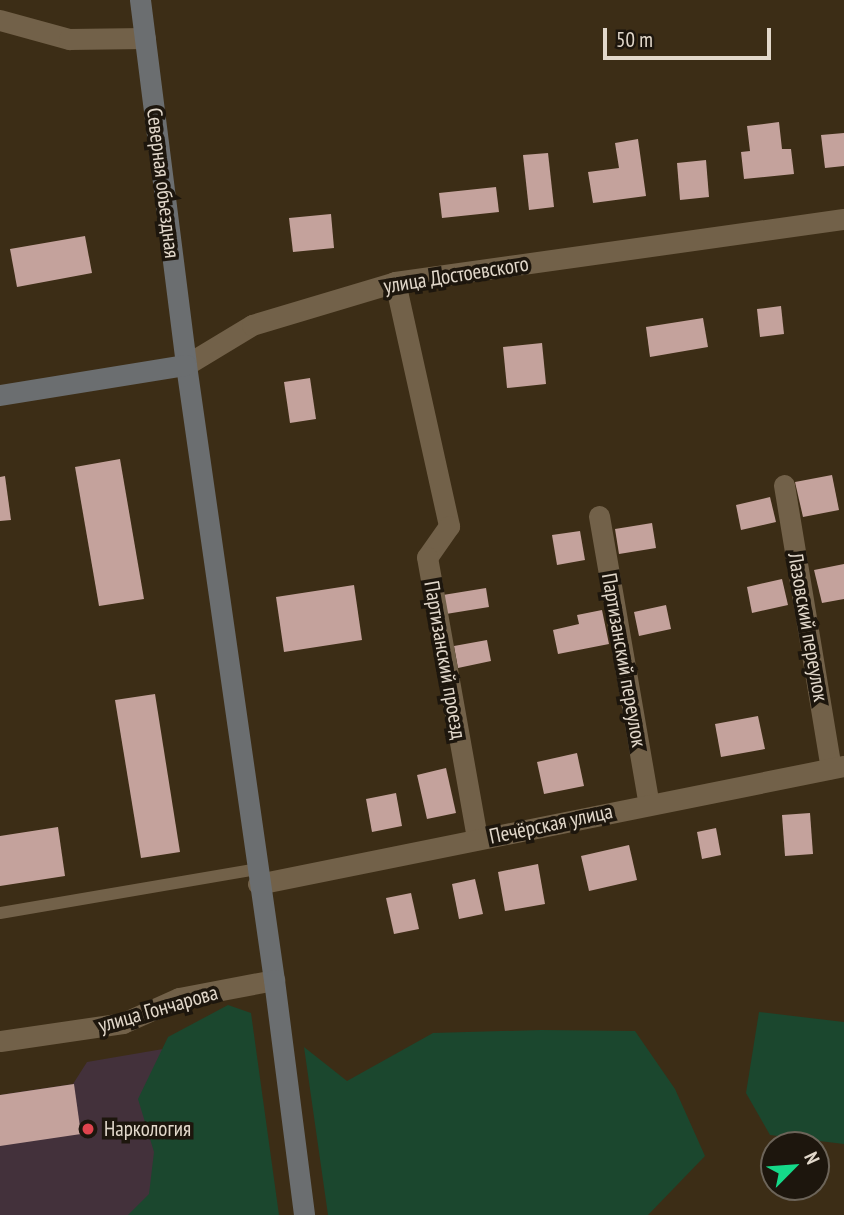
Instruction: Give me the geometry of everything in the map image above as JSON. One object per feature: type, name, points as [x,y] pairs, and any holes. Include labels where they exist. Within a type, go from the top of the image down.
[{"type":"main road","name":"Северная объездная","points":[[140,0],[186,365],[274,980],[304,1215]]},
{"type":"main road","name":"улица Достоевского","points":[[0,395],[186,365]]},
{"type":"street","points":[[0,20],[69,39],[145,38]]},
{"type":"street","name":"улица Достоевского","points":[[186,365],[252,326],[395,282],[844,219]]},
{"type":"street","name":"Партизанский проезд","points":[[395,282],[449,526],[427,557],[477,839]]},
{"type":"street","name":"Лазовский переулок","points":[[784,485],[838,767]]},
{"type":"street","name":"Партизанский переулок","points":[[599,516],[649,804]]},
{"type":"street","name":"Печёрская улица","points":[[258,876],[477,839],[838,767]]},
{"type":"street","name":"улица Гончарова","points":[[0,1041],[122,1023],[179,998],[274,980]]},
{"type":"lane","points":[[0,913],[258,876]]},
{"type":"shaded area","name":"Наркология","points":[[163,1049],[189,1215],[0,1215],[0,1095],[73,1084],[87,1062]]},
{"type":"green space","points":[[228,1005],[251,1013],[279,1215],[128,1215],[149,1194],[154,1152],[138,1099],[168,1037]]},
{"type":"green space","points":[[759,1012],[844,1022],[844,1144],[830,1142],[830,1131],[768,1131],[746,1093]]},
{"type":"green space","points":[[635,1031],[675,1089],[705,1156],[648,1215],[328,1215],[304,1047],[347,1081],[433,1033]]},
{"type":"building","points":[[779,122],[782,149],[791,149],[794,174],[744,179],[741,152],[750,151],[747,126]]},
{"type":"building","points":[[844,133],[844,166],[825,168],[821,135]]},
{"type":"building","points":[[638,139],[646,196],[593,203],[588,172],[619,168],[615,143]]},
{"type":"building","points":[[548,153],[554,207],[529,210],[523,155]]},
{"type":"building","points":[[706,160],[709,197],[680,200],[677,163]]},
{"type":"building","points":[[496,187],[499,212],[442,218],[439,193]]},
{"type":"building","points":[[331,214],[334,248],[293,252],[289,218]]},
{"type":"building","points":[[85,236],[92,273],[17,287],[10,249]]},
{"type":"building","points":[[781,306],[784,334],[760,337],[757,309]]},
{"type":"building","points":[[703,318],[708,347],[650,357],[646,327]]},
{"type":"building","points":[[542,343],[546,384],[507,388],[503,347]]},
{"type":"building","points":[[310,378],[316,419],[290,423],[284,382]]},
{"type":"building","points":[[120,459],[144,599],[99,606],[75,467]]},
{"type":"building","points":[[832,475],[839,510],[803,517],[795,482]]},
{"type":"building","points":[[5,476],[11,520],[0,521],[0,477]]},
{"type":"building","points":[[770,497],[776,522],[741,530],[736,505]]},
{"type":"building","points":[[652,523],[656,548],[619,554],[615,529]]},
{"type":"building","points":[[580,531],[585,560],[557,565],[552,535]]},
{"type":"building","points":[[844,564],[844,599],[822,603],[814,570]]},
{"type":"building","points":[[782,579],[788,605],[752,613],[747,587]]},
{"type":"building","points":[[354,585],[362,640],[284,652],[276,597]]},
{"type":"building","points":[[486,588],[489,607],[446,614],[443,595]]},
{"type":"building","points":[[666,605],[671,629],[639,636],[634,612]]},
{"type":"building","points":[[602,610],[609,644],[558,654],[553,630],[579,624],[577,615]]},
{"type":"building","points":[[487,640],[491,661],[458,668],[454,646]]},
{"type":"building","points":[[155,694],[180,852],[141,858],[115,700]]},
{"type":"building","points":[[758,716],[765,749],[721,757],[715,724]]},
{"type":"building","points":[[577,753],[584,786],[544,794],[537,762]]},
{"type":"building","points":[[446,768],[456,813],[427,819],[417,775]]},
{"type":"building","points":[[396,793],[402,826],[372,832],[366,799]]},
{"type":"building","points":[[810,813],[813,854],[785,856],[782,815]]},
{"type":"building","points":[[58,827],[65,876],[0,886],[0,836]]},
{"type":"building","points":[[716,828],[721,855],[702,859],[697,832]]},
{"type":"building","points":[[629,845],[637,880],[589,891],[581,856]]},
{"type":"building","points":[[538,864],[545,904],[505,911],[498,872]]},
{"type":"building","points":[[475,879],[483,914],[459,919],[452,884]]},
{"type":"building","points":[[411,893],[419,929],[394,934],[386,898]]},
{"type":"building","points":[[74,1084],[81,1134],[0,1146],[0,1095]]},
{"type":"place","name":"Наркология","points":[[88,1129]]}]
